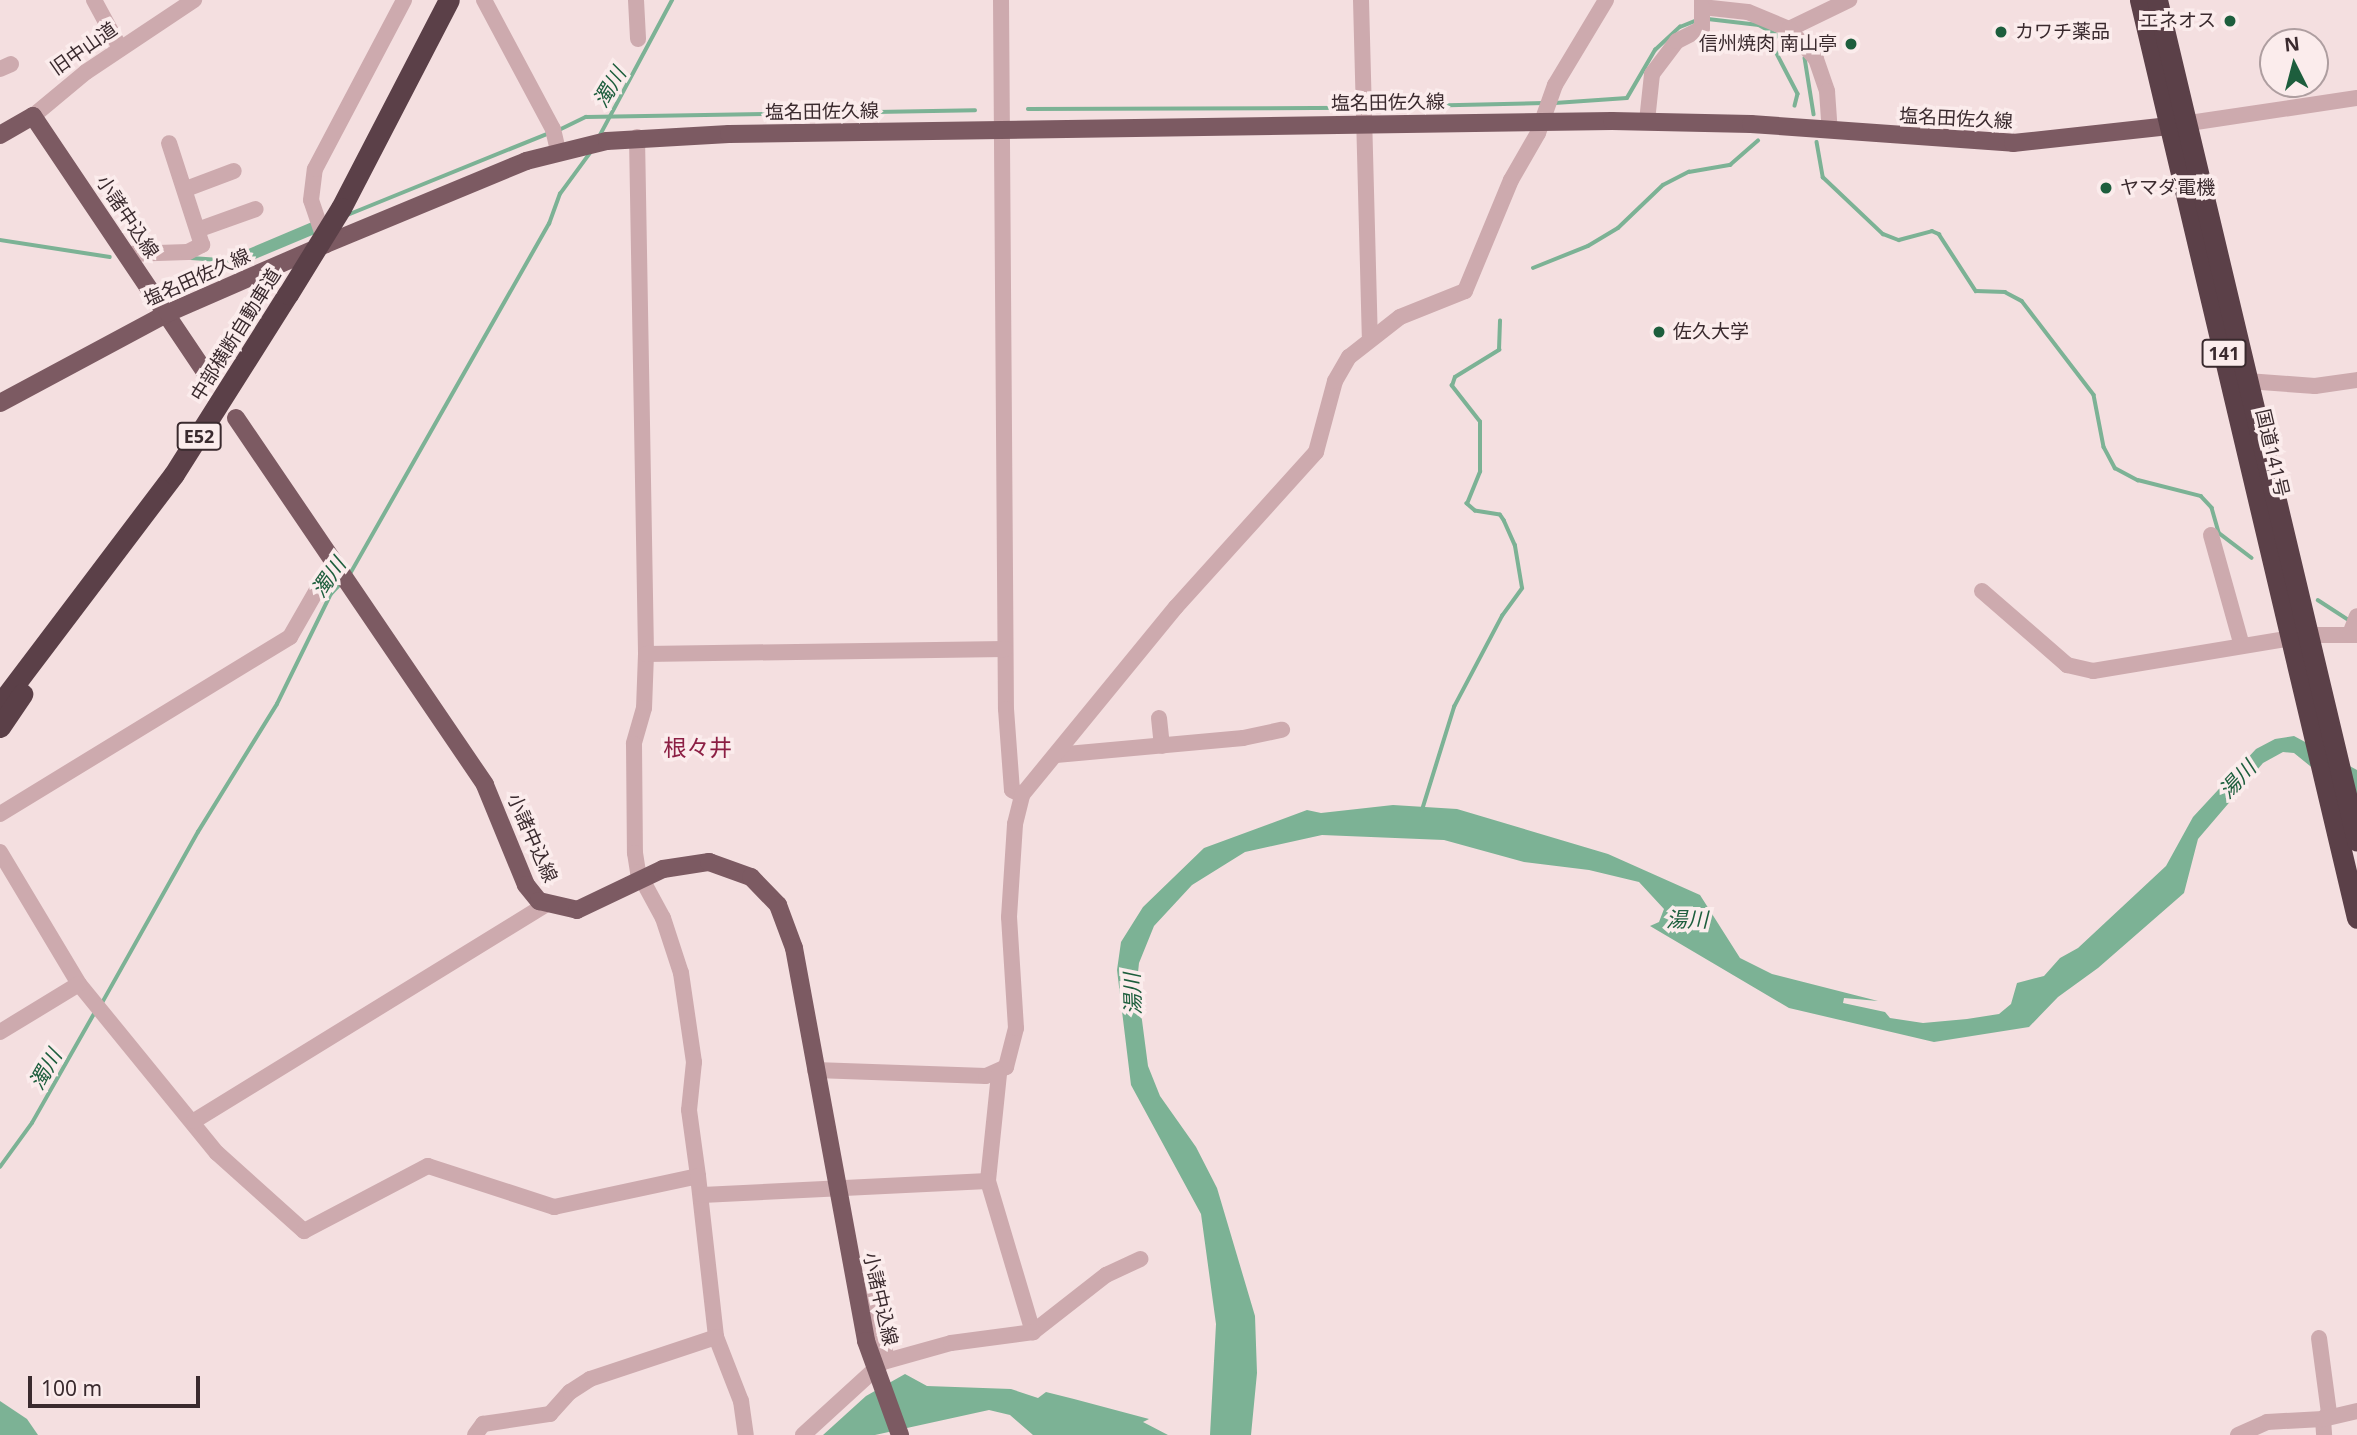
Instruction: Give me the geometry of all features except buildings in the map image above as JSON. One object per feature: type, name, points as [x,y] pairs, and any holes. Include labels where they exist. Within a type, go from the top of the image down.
[{"type":"highway","name":"中部横断自動車道","points":[[0,704],[103,573],[238,378],[341,208],[449,0]]},
{"type":"highway","name":"国道141号","points":[[2140,0],[2178,124],[2246,380],[2315,704],[2350,838],[2357,918]]},
{"type":"highway","name":"国道141号","points":[[2157,0],[2178,124],[2300,636]]},
{"type":"highway","points":[[0,727],[103,573]]},
{"type":"highway","points":[[0,685],[82,597]]},
{"type":"main road","name":"塩名田佐久線","points":[[0,403],[168,313],[561,141],[607,141],[637,137],[1002,131],[1363,112],[1547,110],[1647,121],[1830,130],[2005,143],[2178,124]]},
{"type":"main road","name":"旧中山道","points":[[0,135],[33,116]]},
{"type":"main road","name":"小諸中込線","points":[[33,116],[168,313],[209,378]]},
{"type":"main road","name":"小諸中込線","points":[[236,418],[485,785],[527,885],[545,905],[566,911],[589,907],[641,879],[678,864],[720,863],[751,877],[771,895],[792,938],[851,1272],[900,1435]]},
{"type":"street","points":[[94,0],[120,48]]},
{"type":"street","name":"旧中山道","points":[[33,116],[120,48],[194,0]]},
{"type":"street","points":[[326,244],[311,200],[315,169],[404,0]]},
{"type":"street","points":[[636,0],[638,39]]},
{"type":"street","points":[[1000,0],[1005,649],[1012,790],[1022,794]]},
{"type":"street","points":[[1361,0],[1370,336]]},
{"type":"street","points":[[1033,1332],[988,1181],[999,1074],[1009,1060],[1016,1028],[1009,917],[1015,824],[1022,794],[1176,607],[1316,452],[1339,370],[1370,336],[1400,317],[1465,291],[1511,180],[1606,0]]},
{"type":"street","points":[[1789,29],[1849,0]]},
{"type":"street","points":[[490,3],[561,141]]},
{"type":"street","points":[[1647,121],[1647,89],[1658,63],[1702,11],[1748,12],[1789,29],[1816,59],[1827,91],[1830,130]]},
{"type":"street","points":[[2178,124],[2357,98]]},
{"type":"street","points":[[637,137],[646,654],[644,708],[634,744],[635,853],[641,879],[663,918],[681,973],[694,1062],[690,1110],[702,1195],[716,1337],[741,1401],[746,1435]]},
{"type":"street","points":[[127,254],[198,249],[202,245],[200,229],[169,143]]},
{"type":"street","points":[[186,189],[234,171]]},
{"type":"street","points":[[200,229],[256,209]]},
{"type":"street","points":[[2246,380],[2315,386],[2357,380]]},
{"type":"street","points":[[2211,535],[2242,646]]},
{"type":"street","points":[[0,814],[290,637],[335,566]]},
{"type":"street","points":[[1982,591],[2067,665],[2080,669],[2107,671],[2355,626]]},
{"type":"street","points":[[646,654],[1005,649]]},
{"type":"street","points":[[1159,718],[1162,746]]},
{"type":"street","points":[[1056,755],[1162,746],[1282,730]]},
{"type":"street","points":[[0,852],[79,984],[110,1017],[217,1153],[304,1231],[428,1166],[554,1207],[698,1175]]},
{"type":"street","points":[[194,1121],[545,905]]},
{"type":"street","points":[[0,1032],[79,984]]},
{"type":"street","points":[[815,1070],[999,1074]]},
{"type":"street","points":[[702,1195],[988,1181]]},
{"type":"street","points":[[803,1435],[880,1366],[951,1343],[1033,1332],[1106,1275],[1140,1259]]},
{"type":"street","points":[[475,1435],[483,1424],[551,1414],[570,1392],[590,1379],[716,1337]]},
{"type":"street","points":[[2319,1338],[2329,1413],[2324,1427]]},
{"type":"street","points":[[2238,1435],[2267,1422],[2324,1427],[2357,1411]]},
{"type":"water","name":"湯川","points":[[2294,736],[2357,770],[2357,804],[2294,753],[2283,752],[2263,763],[2198,839],[2184,893],[2098,968],[2058,997],[2029,1027],[1934,1042],[1789,1008],[1650,926],[1659,922],[1664,909],[1639,882],[1589,870],[1524,862],[1444,840],[1322,835],[1245,852],[1192,885],[1154,926],[1139,963],[1137,982],[1148,1066],[1160,1096],[1196,1147],[1217,1188],[1255,1316],[1257,1373],[1251,1435],[1210,1435],[1216,1324],[1201,1214],[1131,1085],[1117,970],[1121,942],[1143,907],[1204,848],[1307,810],[1321,813],[1393,805],[1457,809],[1608,854],[1700,895],[1740,958],[1772,974],[1878,1001],[1844,998],[1843,1003],[1885,1012],[1890,1018],[1923,1023],[1967,1019],[1999,1014],[2011,1004],[2017,983],[2044,976],[2060,958],[2078,948],[2166,866],[2193,817],[2256,749],[2275,739]]},
{"type":"water","points":[[905,1374],[927,1386],[1011,1389],[1038,1398],[1046,1392],[1149,1419],[1143,1422],[1168,1435],[1033,1435],[1010,1415],[989,1410],[875,1435],[823,1435],[866,1396]]},
{"type":"water","points":[[0,1401],[27,1419],[38,1435],[0,1435]]},
{"type":"waterway","name":"濁川","points":[[599,137],[672,0]]},
{"type":"waterway","points":[[1708,19],[1759,25],[1793,44]]},
{"type":"waterway","points":[[1555,103],[1627,98],[1655,50],[1680,27],[1697,20]]},
{"type":"waterway","points":[[1778,35],[1772,44],[1798,94],[1795,106]]},
{"type":"waterway","points":[[1805,58],[1814,114]]},
{"type":"waterway","points":[[1370,107],[1544,103]]},
{"type":"waterway","points":[[1028,109],[1358,108]]},
{"type":"waterway","points":[[557,131],[586,117],[975,110]]},
{"type":"waterway","points":[[345,216],[549,133]]},
{"type":"waterway","points":[[1533,268],[1588,246],[1618,228],[1663,185],[1689,172],[1730,165],[1758,141]]},
{"type":"waterway","points":[[1817,142],[1823,177],[1883,234],[1899,240],[1932,231],[1939,234],[1976,291],[2005,292],[2022,301],[2094,395],[2104,447],[2115,468],[2138,480],[2201,496],[2212,508],[2219,533],[2252,558]]},
{"type":"waterway","name":"濁川","points":[[350,574],[549,224],[560,194],[590,153]]},
{"type":"waterway","points":[[235,261],[316,227]]},
{"type":"waterway","points":[[0,240],[110,257]]},
{"type":"waterway","points":[[191,258],[235,261]]},
{"type":"waterway","points":[[1422,810],[1454,707],[1502,616],[1522,588],[1515,546],[1504,521],[1500,515],[1475,511],[1467,504],[1480,472],[1480,422],[1452,386],[1455,377],[1499,350],[1500,321]]},
{"type":"waterway","name":"濁川","points":[[102,1003],[198,832],[277,704],[331,594],[342,582]]},
{"type":"waterway","points":[[2318,600],[2349,620]]},
{"type":"waterway","name":"濁川","points":[[0,1167],[32,1123],[95,1012]]},
{"type":"place","name":"エネオス","points":[[2230,21]]},
{"type":"place","name":"カワチ薬品","points":[[2001,32]]},
{"type":"place","name":"信州焼肉 南山亭","points":[[1851,44]]},
{"type":"place","name":"ヤマダ電機","points":[[2106,188]]},
{"type":"place","name":"佐久大学","points":[[1659,332]]},
{"type":"district","name":"根々井","points":[[698,747]]}]
